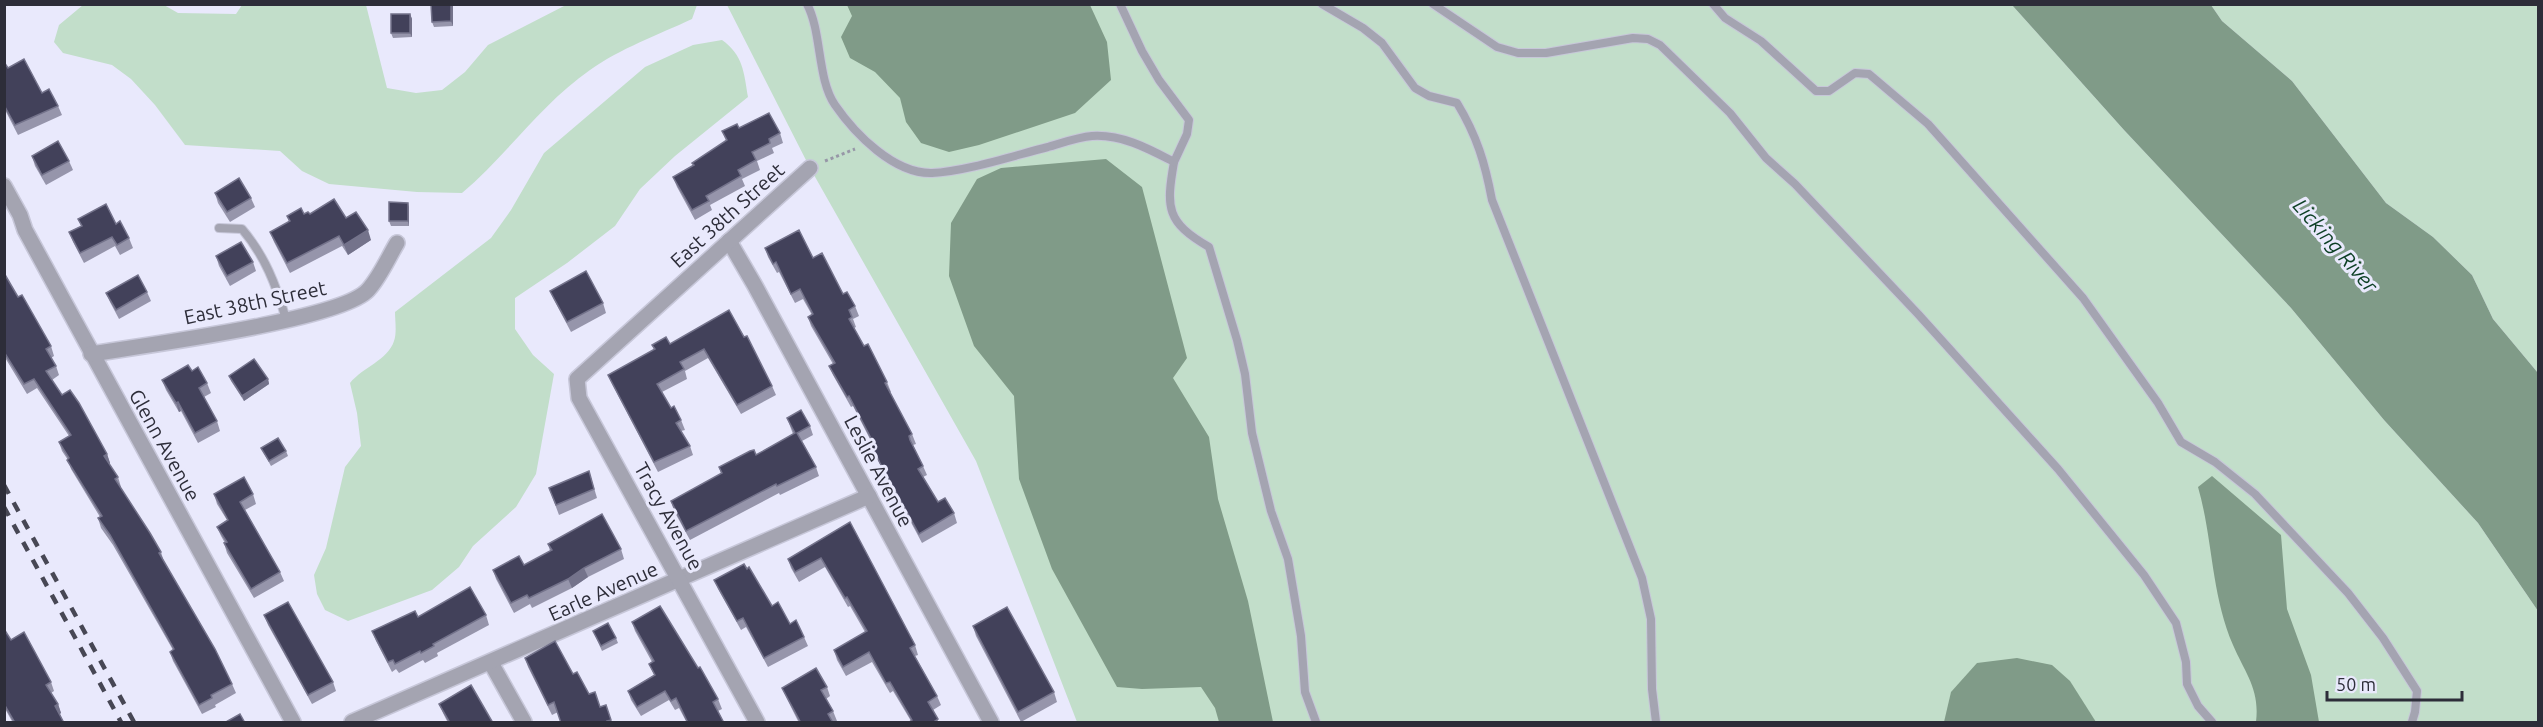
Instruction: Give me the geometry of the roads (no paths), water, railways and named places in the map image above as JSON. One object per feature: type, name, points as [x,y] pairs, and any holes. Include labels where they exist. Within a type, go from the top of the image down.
[{"type":"street","name":"East 38th Street","points":[[619,340],[810,168]]},
{"type":"street","name":"Glenn Avenue","points":[[4,186],[91,354],[292,723]]},
{"type":"street","name":"Leslie Avenue","points":[[729,241],[991,723]]},
{"type":"street","name":"East 38th Street","points":[[91,354],[230,331],[345,305],[367,291],[397,243]]},
{"type":"street","name":"Tracy Avenue","points":[[619,340],[577,379],[576,388],[579,398],[681,580],[757,723]]},
{"type":"street","name":"Earle Avenue","points":[[352,723],[869,496]]},
{"type":"street","points":[[491,663],[524,723]]},
{"type":"lane","points":[[807,4],[812,14],[821,64],[834,104],[868,143],[899,166],[932,173],[1092,135],[1132,141],[1174,162]]},
{"type":"lane","points":[[1120,4],[1148,60],[1189,120],[1187,134],[1174,162],[1168,195],[1174,218],[1190,236],[1209,247],[1237,340],[1245,374],[1252,433],[1271,511],[1288,559],[1300,636],[1305,693],[1316,723]]},
{"type":"lane","points":[[1322,4],[1363,28],[1382,43],[1415,88],[1429,96],[1457,103],[1471,127],[1483,156],[1492,200],[1642,578],[1651,619],[1652,689],[1656,723]]},
{"type":"lane","points":[[1433,4],[1497,47],[1518,53],[1546,53],[1633,38],[1648,39],[1660,45],[1730,113],[1766,158],[1795,184],[1918,314],[2058,469],[2145,575],[2176,623],[2186,662],[2187,684],[2198,706],[2212,723]]},
{"type":"lane","points":[[1713,4],[1725,18],[1761,41],[1816,92],[1829,91],[1856,73],[1869,74],[1928,124],[2083,298],[2158,403],[2181,441],[2216,462],[2255,494],[2348,592],[2383,638],[2417,691],[2412,723]]},
{"type":"lane","points":[[219,228],[242,229],[257,246],[274,280],[286,319]]},
{"type":"water","points":[[847,5],[1090,5],[1107,42],[1111,80],[1075,113],[979,145],[949,152],[921,143],[906,122],[900,98],[875,72],[850,58],[841,37],[852,16]]},
{"type":"water","name":"Licking River","points":[[2012,5],[2211,5],[2222,21],[2292,81],[2386,203],[2433,237],[2472,275],[2493,319],[2538,373],[2538,611],[2478,523],[2384,420],[2291,308],[2124,130]]},
{"type":"water","points":[[1106,159],[1142,187],[1187,358],[1173,378],[1209,437],[1218,499],[1248,601],[1273,722],[1219,722],[1215,708],[1201,687],[1142,689],[1117,687],[1052,569],[1019,479],[1014,396],[974,346],[949,276],[951,223],[977,179],[1001,168]]},
{"type":"water","points":[[2212,476],[2281,535],[2287,609],[2311,675],[2319,722],[2256,722],[2254,691],[2233,645],[2220,606],[2198,487]]},
{"type":"water","points":[[2017,658],[2052,665],[2070,681],[2096,722],[1944,722],[1951,692],[1977,663]]},
{"type":"railway","points":[[4,485],[134,722]]},
{"type":"railway","points":[[4,507],[121,722]]}]
